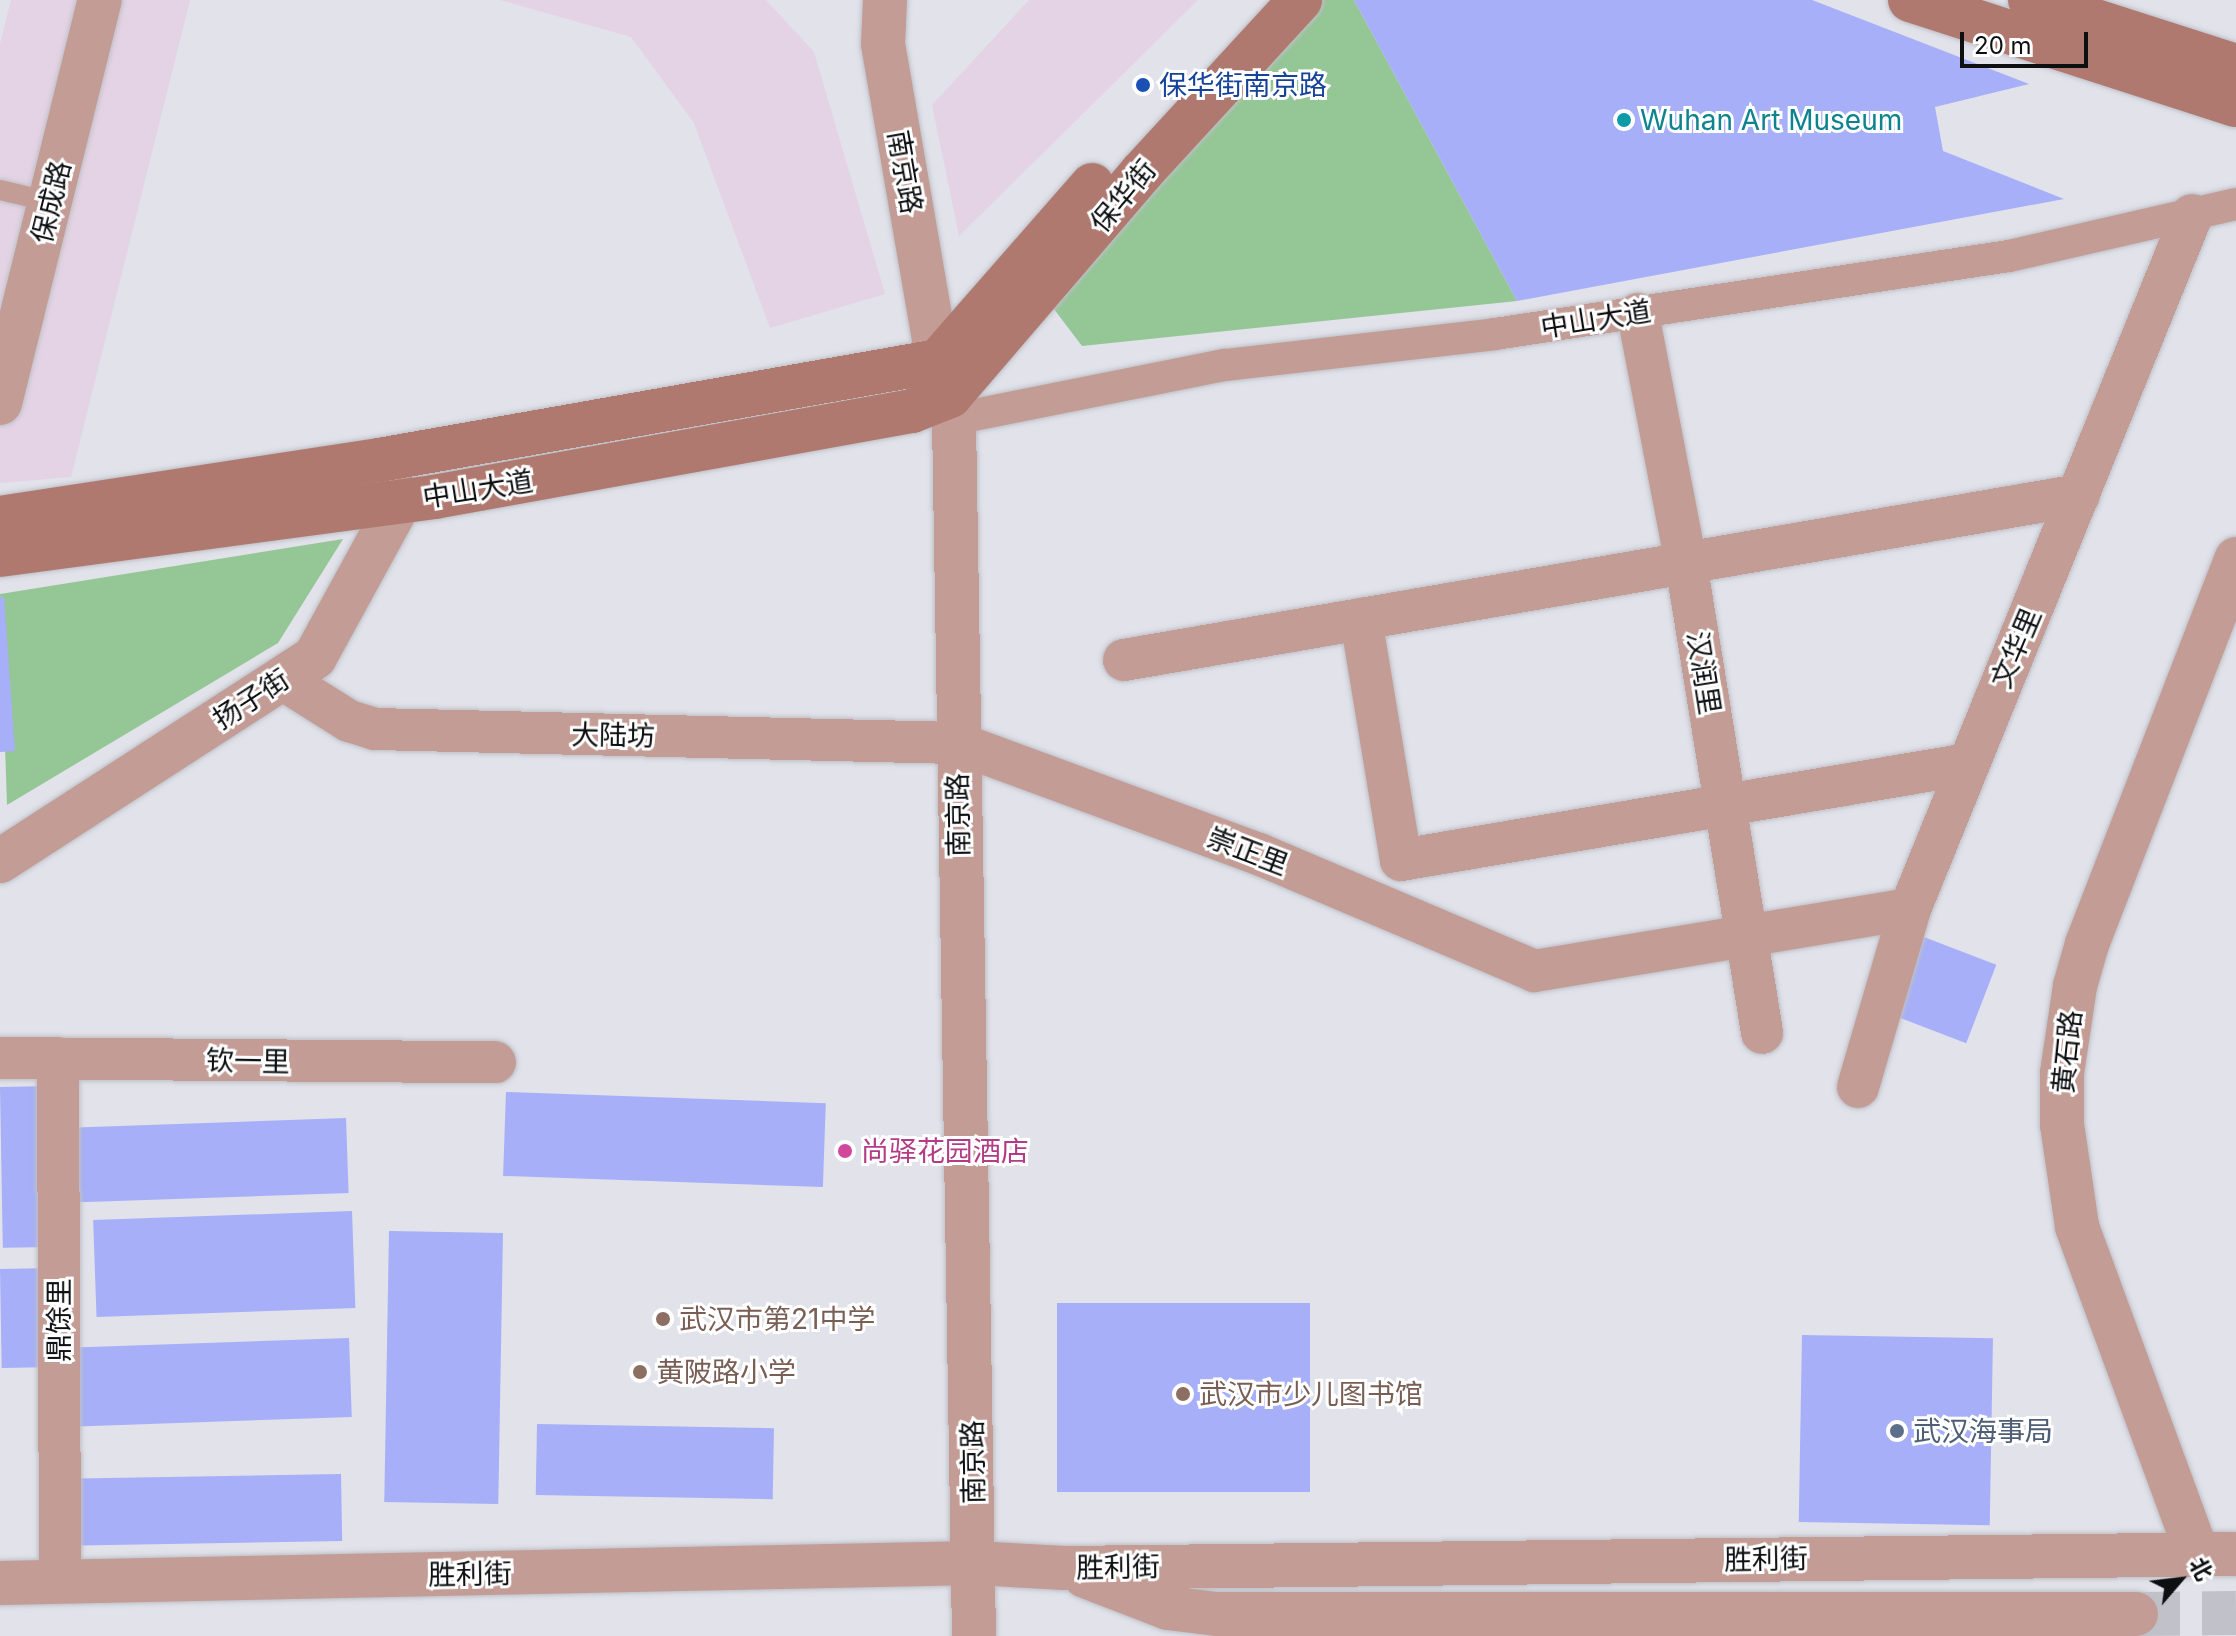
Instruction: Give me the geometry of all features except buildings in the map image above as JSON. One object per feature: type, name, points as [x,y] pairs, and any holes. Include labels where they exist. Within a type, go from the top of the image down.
[{"type":"main road","name":"保华街","points":[[947,392],[1261,0]]},
{"type":"main road","name":"保华街","points":[[947,392],[1300,0]]},
{"type":"main road","points":[[1910,0],[2236,105]]},
{"type":"main road","points":[[2030,0],[2236,66]]},
{"type":"main road","name":"中山大道","points":[[0,518],[379,460],[947,392]]},
{"type":"main road","name":"中山大道","points":[[0,555],[400,502],[755,441],[912,411],[947,392]]},
{"type":"street","name":"保成路","points":[[0,403],[100,0]]},
{"type":"street","name":"南京路","points":[[885,0],[883,44],[947,392],[976,1563],[974,1636]]},
{"type":"street","name":"中山大道","points":[[947,392],[1225,365],[1495,334],[2009,256],[2236,204]]},
{"type":"street","name":"文华里","points":[[1858,1087],[1910,909],[2192,215]]},
{"type":"street","name":"汉润里","points":[[1638,314],[1686,563],[1762,1033]]},
{"type":"street","points":[[379,460],[400,502]]},
{"type":"street","points":[[1124,660],[2079,495]]},
{"type":"street","name":"扬子街","points":[[0,861],[315,657],[400,502]]},
{"type":"street","name":"黄石路","points":[[2216,1554],[2077,1226],[2062,1125],[2062,1073],[2075,986],[2087,944],[2236,559]]},
{"type":"street","points":[[1361,619],[1401,860],[1968,764]]},
{"type":"street","name":"大陆坊","points":[[282,679],[349,721],[375,729],[957,743]]},
{"type":"street","name":"崇正里","points":[[957,743],[1259,854],[1534,971],[1746,933]]},
{"type":"street","points":[[1746,933],[1910,909]]},
{"type":"street","name":"钦一里","points":[[0,1058],[495,1062]]},
{"type":"street","name":"鼎馀里","points":[[58,1058],[60,1582]]},
{"type":"street","name":"胜利街","points":[[0,1583],[976,1563],[1064,1568],[2216,1554]]},
{"type":"street","points":[[1064,1568],[1168,1608],[1217,1614],[2136,1614]]},
{"type":"lane","points":[[0,190],[51,202]]},
{"type":"shaded area","points":[[11,0],[190,0],[71,477],[0,483],[0,44]]},
{"type":"shaded area","points":[[500,0],[766,0],[814,52],[885,294],[770,328],[694,123],[631,37]]},
{"type":"shaded area","points":[[1029,0],[1198,0],[959,236],[932,105]]},
{"type":"green space","points":[[1323,0],[1354,0],[1517,301],[1082,346],[1044,296],[1181,144]]},
{"type":"green space","points":[[343,539],[278,643],[7,805],[0,594]]},
{"type":"tunnel","points":[[2136,1614],[2236,1613]]},
{"type":"place","name":"保华街南京路","points":[[1143,85]]},
{"type":"place","name":"Wuhan Art Museum","points":[[1624,120]]},
{"type":"place","name":"尚驿花园酒店","points":[[845,1151]]},
{"type":"place","name":"武汉市第21中学","points":[[663,1319]]},
{"type":"place","name":"黄陂路小学","points":[[640,1372]]},
{"type":"place","name":"武汉市少儿图书馆","points":[[1183,1394]]},
{"type":"place","name":"武汉海事局","points":[[1897,1431]]}]
